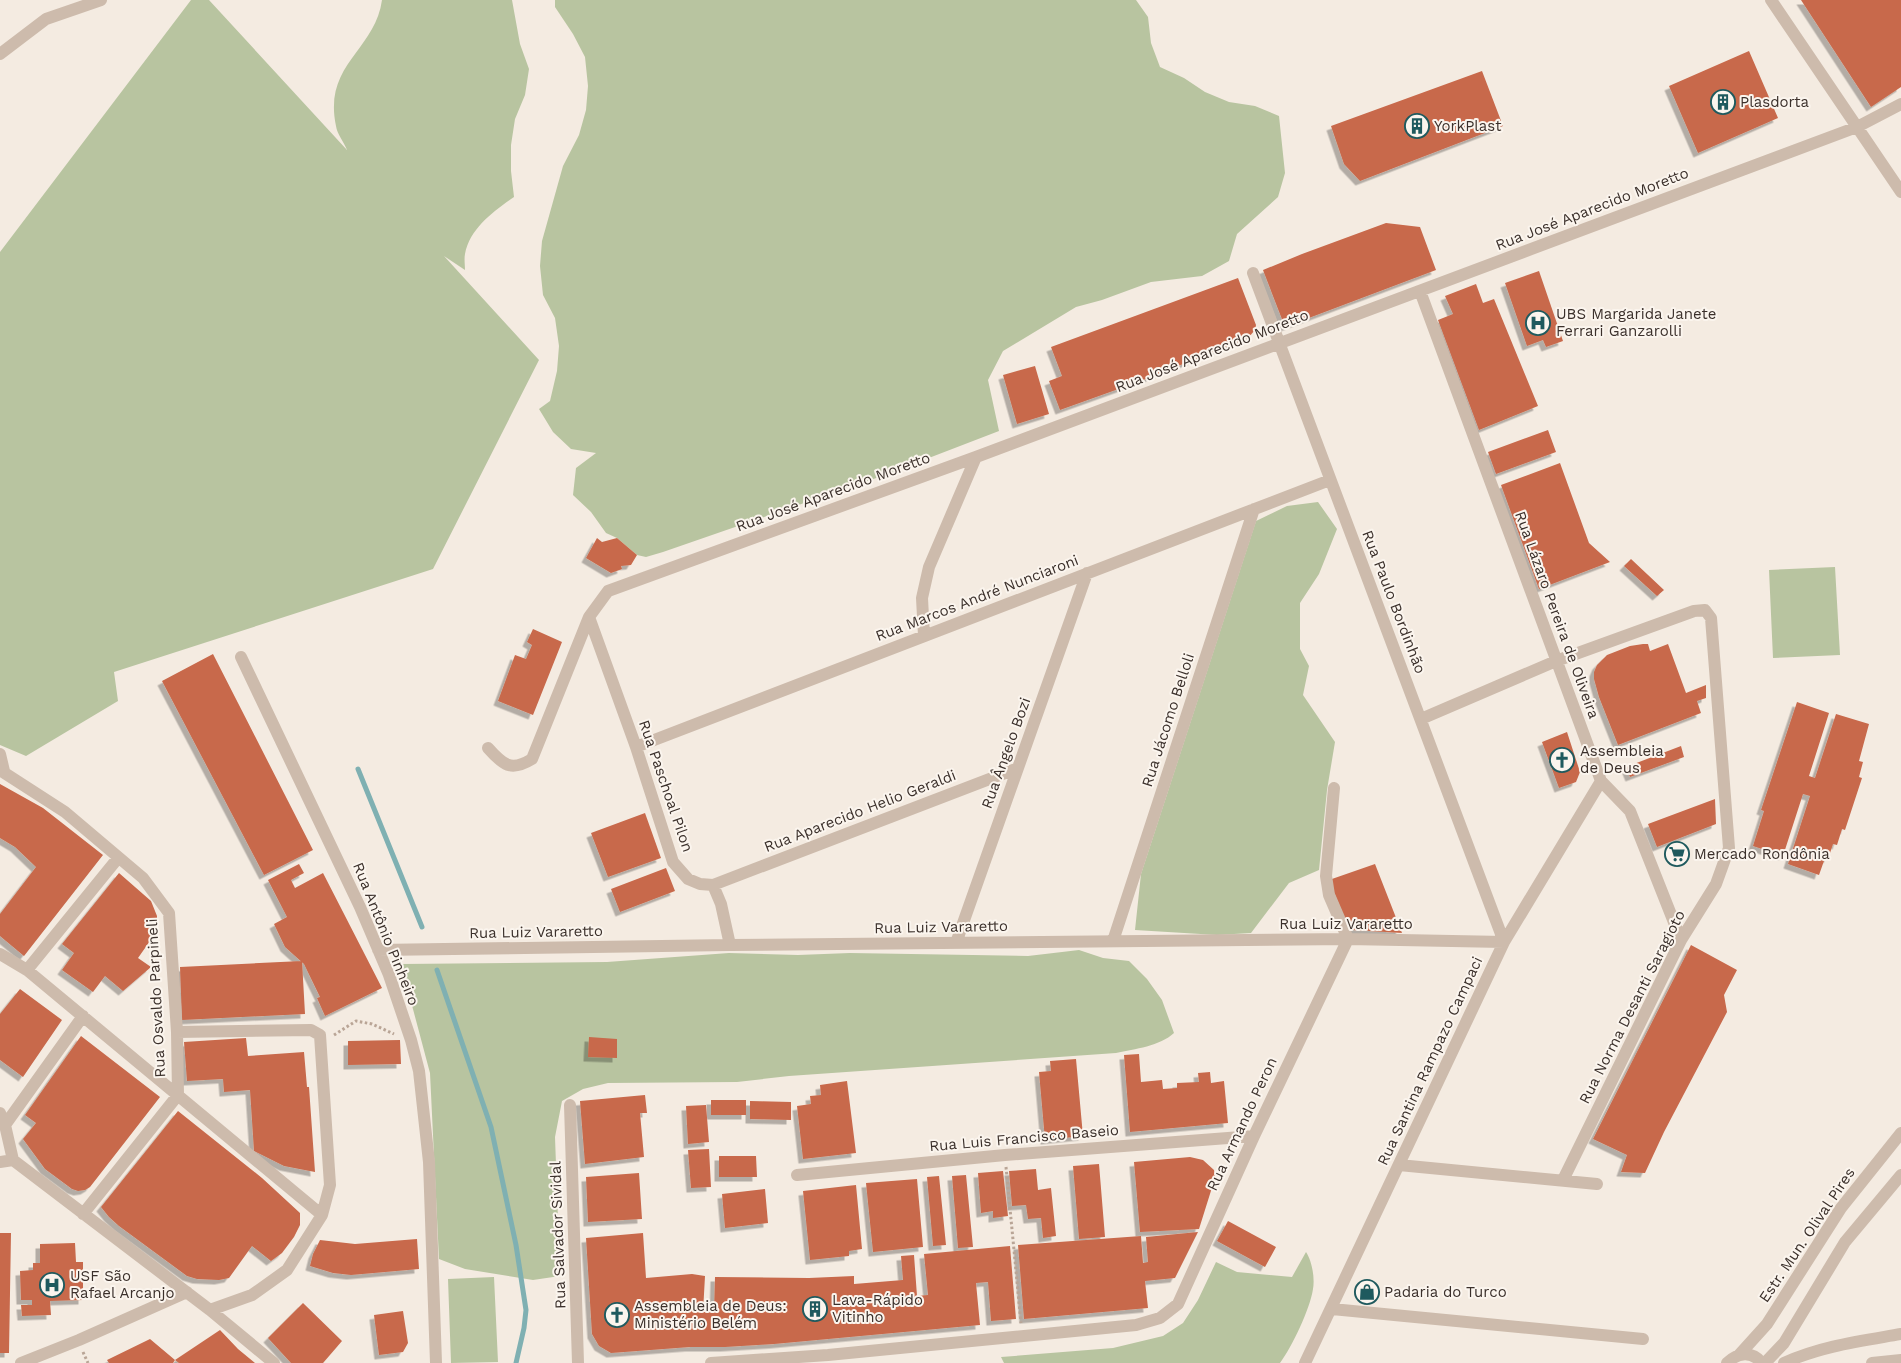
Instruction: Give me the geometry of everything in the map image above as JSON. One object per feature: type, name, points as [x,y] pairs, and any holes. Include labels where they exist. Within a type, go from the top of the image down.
[{"type":"street","points":[[0,54],[46,19],[101,0]]},
{"type":"street","points":[[1771,0],[1901,192]]},
{"type":"street","name":"Rua José Aparecido Moretto","points":[[488,748],[498,759],[510,766],[522,766],[532,759],[589,617],[608,591],[976,457],[1857,127],[1901,104]]},
{"type":"street","name":"Rua Paulo Bordinhão","points":[[1253,273],[1504,942]]},
{"type":"street","name":"Rua Lázaro Pereira de Oliveira","points":[[1420,291],[1601,781],[1630,811],[1682,940]]},
{"type":"street","points":[[924,636],[922,598],[929,567],[976,457]]},
{"type":"street","name":"Rua Marcos André Nunciaroni","points":[[636,746],[1330,480]]},
{"type":"street","name":"Rua Jácomo Belloli","points":[[1113,942],[1254,510]]},
{"type":"street","name":"Rua Ângelo Bozi","points":[[956,943],[1087,574]]},
{"type":"street","name":"Rua Norma Desanti Saragioto","points":[[1556,662],[1694,610],[1705,610],[1711,618],[1713,637],[1729,848],[1716,884],[1682,940],[1563,1180]]},
{"type":"street","name":"Rua Paschoal Pilon","points":[[589,617],[636,746],[673,862],[688,879],[700,884],[713,885]]},
{"type":"street","name":"Rua Antônio Pinheiro","points":[[241,657],[360,907],[411,1040],[418,1071],[429,1162],[436,1363]]},
{"type":"street","points":[[1421,719],[1556,662]]},
{"type":"street","points":[[0,754],[2,770]]},
{"type":"street","name":"Rua Aparecido Helio Geraldi","points":[[713,885],[1018,768]]},
{"type":"street","name":"Rua Osvaldo Parpineli","points":[[2,770],[65,812],[143,878],[169,913],[177,1032],[178,1095]]},
{"type":"street","name":"Rua Santina Rampazo Campaci","points":[[1305,1363],[1504,942],[1601,781]]},
{"type":"street","points":[[1334,788],[1326,876],[1329,895],[1348,939]]},
{"type":"street","points":[[27,970],[118,858]]},
{"type":"street","points":[[713,885],[721,904],[730,945]]},
{"type":"street","name":"Rua Luiz Vararetto","points":[[378,950],[1348,939],[1504,942]]},
{"type":"street","name":"Rua Armando Peron","points":[[1022,1336],[1136,1325],[1160,1318],[1178,1304],[1254,1136],[1348,939]]},
{"type":"street","points":[[0,954],[27,970],[322,1214]]},
{"type":"street","points":[[5,1125],[83,1016]]},
{"type":"street","points":[[177,1032],[311,1030],[320,1039],[330,1184],[322,1214],[287,1270],[252,1295],[210,1310]]},
{"type":"street","points":[[84,1214],[178,1095]]},
{"type":"street","name":"Rua Salvador Sividal","points":[[570,1105],[578,1363]]},
{"type":"street","points":[[0,1113],[5,1125],[13,1160],[187,1292],[274,1363]]},
{"type":"street","name":"Estr. Mun. Olival Pires","points":[[1727,1363],[1739,1355],[1766,1324],[1841,1208],[1901,1133]]},
{"type":"street","name":"Rua Luis Francisco Baseio","points":[[797,1176],[1005,1155],[1254,1136]]},
{"type":"street","points":[[0,1162],[13,1160]]},
{"type":"street","points":[[1400,1164],[1597,1184]]},
{"type":"street","points":[[1739,1355],[1753,1355],[1764,1363],[1784,1343],[1845,1242],[1901,1175]]},
{"type":"street","points":[[21,1363],[79,1340],[187,1292]]},
{"type":"street","points":[[1332,1309],[1643,1339]]},
{"type":"street","points":[[1784,1363],[1806,1353],[1901,1334]]},
{"type":"street","points":[[711,1363],[828,1355],[1022,1336]]},
{"type":"street","points":[[1872,1363],[1901,1360]]},
{"type":"path","points":[[320,1039],[356,1021],[372,1024],[411,1040]]},
{"type":"path","points":[[1005,1155],[1022,1336]]},
{"type":"green space","points":[[191,0],[209,0],[347,150],[336,126],[334,105],[337,87],[343,72],[370,32],[377,18],[382,0],[512,0],[520,44],[529,69],[525,95],[515,119],[511,145],[514,197],[491,214],[477,228],[465,254],[465,270],[444,256],[539,360],[433,569],[114,672],[118,701],[26,756],[0,745],[0,252]]},
{"type":"green space","points":[[555,0],[1136,0],[1148,17],[1151,43],[1160,67],[1184,78],[1205,92],[1229,102],[1255,106],[1279,116],[1285,173],[1278,197],[1237,234],[1229,261],[1202,276],[1151,282],[1102,300],[1076,307],[1003,351],[988,380],[999,431],[882,476],[663,552],[646,557],[637,555],[617,538],[606,533],[591,512],[573,495],[576,468],[596,453],[571,449],[553,432],[539,409],[550,401],[557,371],[559,346],[555,318],[543,295],[540,266],[542,241],[563,166],[579,135],[586,110],[588,86],[585,57],[573,34],[555,7]]},
{"type":"green space","points":[[1318,502],[1337,529],[1319,574],[1300,603],[1300,649],[1309,666],[1303,695],[1335,742],[1327,790],[1319,870],[1289,883],[1251,933],[1217,935],[1135,930],[1141,874],[1256,521],[1287,506]]},
{"type":"green space","points":[[1835,567],[1840,655],[1773,658],[1769,570]]},
{"type":"green space","points":[[1079,950],[1103,958],[1129,961],[1147,979],[1162,1000],[1174,1033],[1155,1044],[1116,1053],[789,1076],[737,1082],[608,1083],[583,1089],[562,1101],[555,1137],[560,1276],[533,1280],[465,1269],[439,1259],[430,1073],[401,964],[607,962],[729,953],[1028,956]]},
{"type":"green space","points":[[1306,1252],[1310,1260],[1314,1285],[1300,1328],[1280,1363],[1004,1363],[1001,1357],[1113,1348],[1163,1336],[1183,1323],[1198,1300],[1216,1262],[1237,1272],[1292,1277]]},
{"type":"green space","points":[[494,1277],[498,1362],[451,1363],[448,1279]]},
{"type":"building","points":[[1801,0],[1901,0],[1901,87],[1871,107]]},
{"type":"building","name":"Plasdorta","points":[[1749,51],[1778,118],[1698,153],[1669,86]]},
{"type":"building","name":"YorkPlast","points":[[1482,71],[1503,126],[1360,181],[1344,164],[1331,126]]},
{"type":"building","points":[[1386,223],[1420,227],[1436,270],[1285,327],[1263,270]]},
{"type":"building","name":"UBS Margarida Janete Ferrari Ganzarolli","points":[[1539,271],[1563,341],[1546,347],[1543,340],[1527,346],[1505,283]]},
{"type":"building","points":[[1238,278],[1256,325],[1255,330],[1248,338],[1138,382],[1060,410],[1049,381],[1062,376],[1051,347]]},
{"type":"building","points":[[1476,284],[1483,303],[1494,299],[1538,406],[1479,430],[1438,320],[1453,314],[1445,296]]},
{"type":"building","points":[[1035,366],[1049,414],[1017,424],[1003,375]]},
{"type":"building","points":[[1548,430],[1556,452],[1496,474],[1488,452]]},
{"type":"building","points":[[1560,463],[1589,543],[1610,562],[1539,589],[1501,485]]},
{"type":"building","points":[[597,538],[602,542],[617,538],[637,555],[631,565],[621,566],[622,569],[611,573],[586,558]]},
{"type":"building","points":[[1631,559],[1664,590],[1657,596],[1624,566]]},
{"type":"building","points":[[533,629],[562,642],[533,715],[498,701],[515,655],[526,659],[532,645],[527,642]]},
{"type":"building","points":[[1648,644],[1650,651],[1668,644],[1686,693],[1706,685],[1706,698],[1697,701],[1701,713],[1618,745],[1599,697],[1594,672],[1597,665],[1607,655],[1630,646]]},
{"type":"building","points":[[213,654],[313,850],[264,875],[162,681]]},
{"type":"building","points":[[1797,702],[1829,713],[1809,776],[1815,778],[1836,714],[1869,724],[1859,761],[1863,762],[1859,777],[1862,778],[1845,830],[1842,829],[1837,845],[1833,844],[1828,859],[1825,858],[1819,875],[1788,864],[1810,796],[1803,794],[1783,856],[1753,846],[1764,811],[1761,810]]},
{"type":"building","points":[[1567,732],[1580,772],[1576,782],[1559,788],[1542,742]]},
{"type":"building","points":[[1681,746],[1684,757],[1630,777],[1626,767]]},
{"type":"building","points":[[0,784],[43,808],[103,855],[24,956],[0,936],[0,914],[36,867],[15,847],[0,838]]},
{"type":"building","points":[[1715,799],[1716,824],[1657,847],[1648,824]]},
{"type":"building","points":[[645,813],[661,858],[608,877],[591,833]]},
{"type":"building","points":[[299,864],[304,873],[291,880],[295,888],[323,873],[382,988],[325,1016],[317,998],[320,997],[304,964],[285,947],[274,924],[287,917],[268,880]]},
{"type":"building","points":[[1375,864],[1402,933],[1354,930],[1347,924],[1329,880]]},
{"type":"building","points":[[666,868],[675,891],[620,912],[611,889]]},
{"type":"building","points":[[119,873],[151,901],[157,916],[157,931],[138,958],[151,967],[123,991],[105,976],[93,992],[62,970],[74,953],[62,944]]},
{"type":"building","points":[[1691,945],[1737,970],[1724,995],[1727,1012],[1664,1132],[1645,1173],[1621,1172],[1627,1155],[1593,1139]]},
{"type":"building","points":[[302,961],[305,1014],[182,1020],[180,967]]},
{"type":"building","points":[[20,989],[62,1020],[23,1077],[0,1060],[0,1014]]},
{"type":"building","points":[[81,1036],[160,1097],[90,1187],[78,1191],[72,1189],[45,1169],[23,1139],[36,1123],[25,1115]]},
{"type":"building","points":[[589,1037],[617,1039],[617,1058],[588,1057]]},
{"type":"building","points":[[246,1038],[248,1056],[304,1052],[307,1087],[309,1087],[315,1172],[284,1166],[254,1151],[250,1090],[224,1092],[223,1079],[187,1081],[184,1042]]},
{"type":"building","points":[[400,1040],[401,1064],[348,1065],[348,1041]]},
{"type":"building","points":[[1139,1054],[1141,1082],[1162,1080],[1163,1089],[1177,1088],[1177,1083],[1199,1082],[1198,1073],[1210,1072],[1211,1083],[1224,1081],[1228,1123],[1130,1132],[1124,1055]]},
{"type":"building","points":[[1076,1059],[1083,1136],[1045,1140],[1039,1072],[1051,1071],[1050,1061]]},
{"type":"building","points":[[847,1081],[856,1153],[803,1159],[797,1106],[811,1104],[810,1096],[821,1095],[820,1085]]},
{"type":"building","points":[[645,1095],[647,1113],[640,1113],[644,1157],[585,1164],[580,1101]]},
{"type":"building","points":[[711,1100],[746,1100],[746,1115],[711,1115]]},
{"type":"building","points":[[750,1101],[791,1102],[791,1120],[750,1119]]},
{"type":"building","points":[[706,1105],[709,1142],[688,1144],[686,1106]]},
{"type":"building","points":[[178,1111],[262,1178],[300,1213],[300,1225],[294,1237],[282,1253],[271,1261],[252,1246],[229,1278],[219,1280],[197,1279],[187,1276],[119,1226],[101,1207]]},
{"type":"building","points":[[709,1149],[711,1187],[691,1188],[688,1150]]},
{"type":"building","points":[[719,1156],[756,1156],[757,1177],[719,1177]]},
{"type":"building","points":[[1190,1157],[1203,1160],[1214,1170],[1215,1178],[1199,1229],[1140,1232],[1134,1162]]},
{"type":"building","points":[[1099,1164],[1105,1237],[1079,1239],[1073,1166]]},
{"type":"building","points":[[1036,1169],[1038,1190],[1051,1188],[1056,1236],[1043,1238],[1041,1218],[1028,1219],[1026,1205],[1012,1206],[1009,1171]]},
{"type":"building","points":[[1003,1171],[1008,1216],[993,1218],[993,1211],[981,1213],[978,1173]]},
{"type":"building","points":[[639,1173],[642,1219],[588,1222],[586,1177]]},
{"type":"building","points":[[966,1175],[973,1247],[958,1248],[952,1176]]},
{"type":"building","points":[[939,1176],[946,1245],[933,1246],[927,1177]]},
{"type":"building","points":[[917,1179],[923,1247],[873,1252],[866,1183]]},
{"type":"building","points":[[856,1185],[862,1249],[849,1251],[849,1256],[810,1260],[803,1191]]},
{"type":"building","points":[[765,1189],[768,1223],[725,1228],[722,1194]]},
{"type":"building","points":[[1228,1221],[1276,1247],[1265,1267],[1217,1241]]},
{"type":"building","points":[[1198,1232],[1175,1278],[1145,1281],[1148,1308],[1024,1319],[1018,1245],[1141,1236],[1143,1263],[1148,1262],[1146,1237]]},
{"type":"building","points":[[0,1233],[11,1233],[9,1353],[0,1353]]},
{"type":"building","points":[[643,1233],[646,1278],[692,1274],[705,1276],[703,1312],[714,1312],[715,1277],[809,1278],[854,1276],[854,1284],[903,1280],[901,1256],[914,1255],[917,1296],[928,1295],[924,1254],[1010,1246],[1016,1319],[991,1321],[988,1282],[976,1283],[980,1325],[774,1344],[690,1347],[611,1353],[599,1346],[592,1334],[586,1238]]},
{"type":"building","points":[[417,1239],[419,1269],[351,1275],[333,1273],[310,1266],[313,1254],[320,1240],[355,1244]]},
{"type":"building","name":"USF São Rafael Arcanjo","points":[[75,1243],[76,1262],[83,1262],[83,1300],[50,1301],[51,1315],[22,1316],[21,1305],[32,1305],[32,1300],[21,1300],[20,1271],[33,1270],[33,1263],[40,1263],[40,1244]]},
{"type":"building","points":[[303,1303],[342,1341],[323,1363],[291,1363],[268,1338]]},
{"type":"building","points":[[403,1311],[408,1343],[403,1352],[379,1355],[374,1315]]},
{"type":"building","points":[[220,1330],[255,1363],[179,1363],[175,1360]]},
{"type":"building","points":[[150,1339],[175,1360],[173,1363],[109,1363],[107,1360]]},
{"type":"waterway","points":[[358,769],[422,927]]},
{"type":"waterway","points":[[437,970],[491,1127],[516,1245],[526,1310],[516,1363]]},
{"type":"place","name":"Plasdorta","points":[[1723,102]]},
{"type":"place","name":"YorkPlast","points":[[1417,126]]},
{"type":"place","name":"UBS Margarida Janete Ferrari Ganzarolli","points":[[1538,323]]},
{"type":"place","name":"Assembleia de Deus","points":[[1562,760]]},
{"type":"place","name":"Mercado Rondônia","points":[[1677,854]]},
{"type":"place","name":"USF São Rafael Arcanjo","points":[[52,1285]]},
{"type":"place","name":"Padaria do Turco","points":[[1367,1292]]},
{"type":"place","name":"Lava-Rápido Vitinho","points":[[815,1309]]},
{"type":"place","name":"Assembleia de Deus: Ministério Belém","points":[[617,1315]]}]
